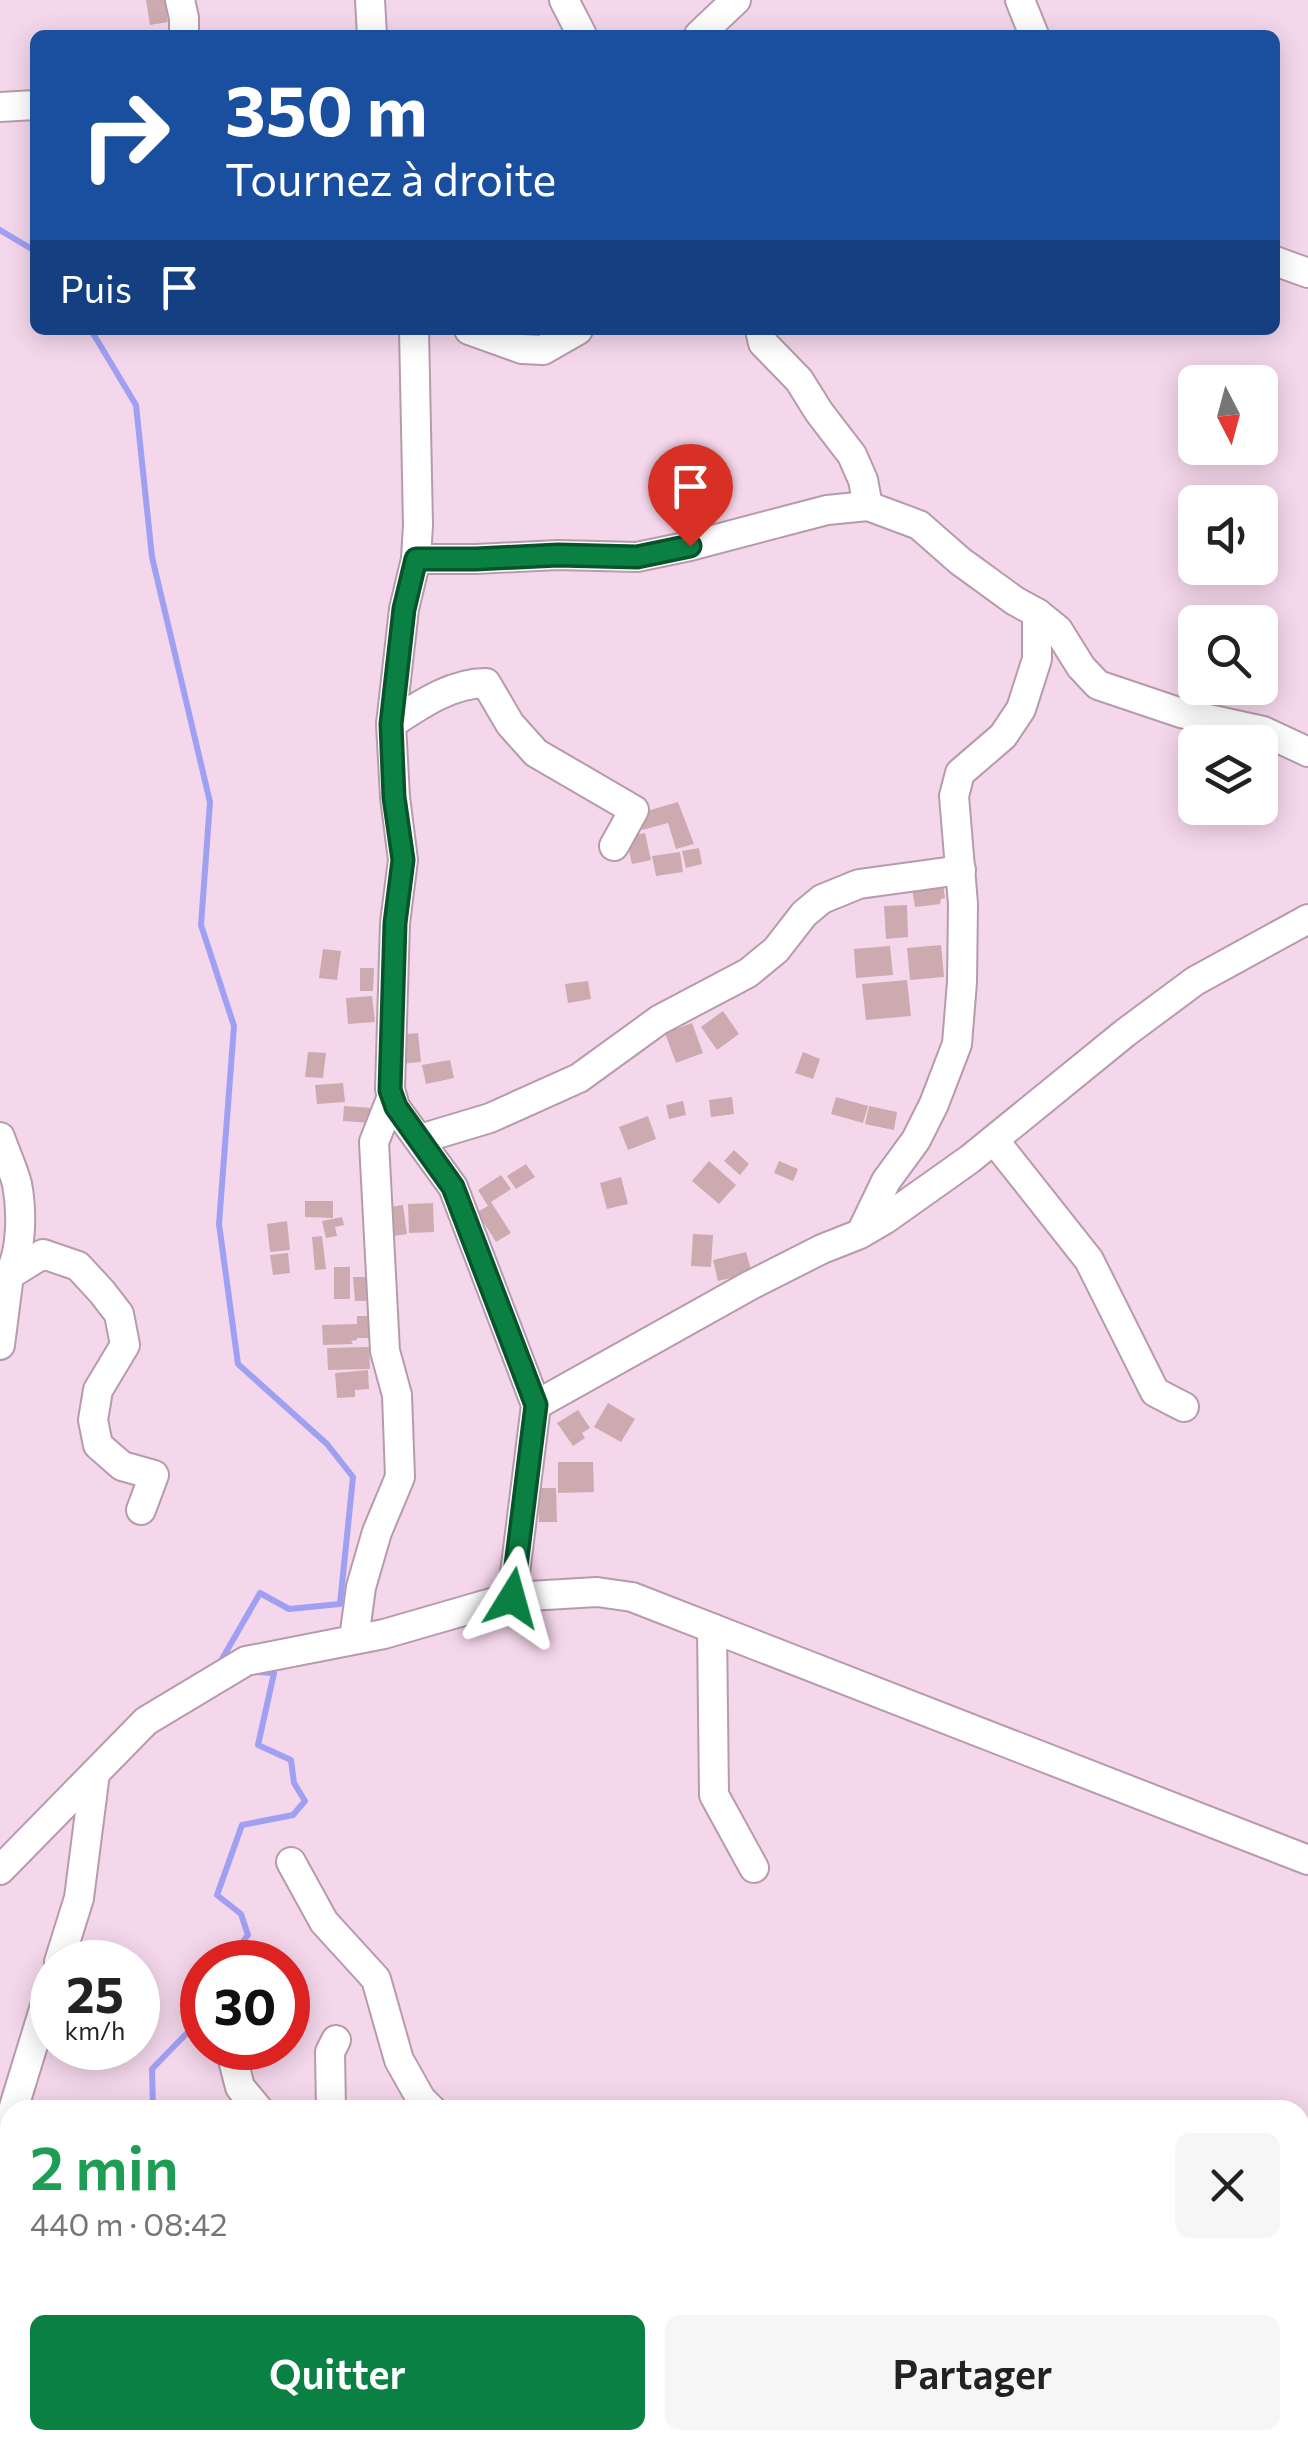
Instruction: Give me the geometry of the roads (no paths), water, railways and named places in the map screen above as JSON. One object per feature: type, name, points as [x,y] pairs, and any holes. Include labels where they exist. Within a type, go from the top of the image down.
[{"type":"street","points":[[180,0],[184,30]]},
{"type":"street","points":[[370,0],[372,30]]},
{"type":"street","points":[[564,0],[578,30]]},
{"type":"street","points":[[703,30],[736,0]]},
{"type":"street","points":[[1020,0],[1032,30]]},
{"type":"street","points":[[0,108],[30,106]]},
{"type":"street","points":[[1280,263],[1308,273]]},
{"type":"street","points":[[354,1640],[361,1587],[376,1532],[400,1477],[397,1395],[385,1351],[374,1142],[391,1099],[395,923],[403,860],[394,797],[391,724],[418,526],[414,335]]},
{"type":"street","points":[[484,335],[522,348],[544,350],[570,335]]},
{"type":"street","points":[[761,335],[763,343],[799,380],[852,455],[863,480],[868,506]]},
{"type":"street","points":[[416,559],[637,557],[827,510],[868,506],[919,525],[960,561],[1037,612],[1058,630],[1080,667],[1098,685],[1181,712],[1263,731],[1308,752]]},
{"type":"street","points":[[860,1234],[886,1181],[916,1140],[957,1044],[964,904],[954,796],[960,773],[1003,736],[1021,709],[1037,658],[1037,612]]},
{"type":"street","points":[[391,724],[465,683],[486,683],[510,724],[536,753],[634,810],[614,846]]},
{"type":"street","points":[[420,1139],[490,1118],[579,1078],[659,1020],[748,973],[776,950],[804,914],[822,899],[858,884],[961,870]]},
{"type":"street","points":[[536,1405],[749,1286],[884,1220],[994,1140],[1195,981],[1308,920]]},
{"type":"street","points":[[391,1099],[453,1187],[536,1405],[512,1598]]},
{"type":"street","points":[[0,1137],[17,1184],[20,1234],[18,1257],[5,1279],[0,1345]]},
{"type":"street","points":[[994,1140],[1089,1260],[1156,1392],[1184,1406]]},
{"type":"street","points":[[5,1279],[42,1254],[78,1266],[119,1314],[124,1345],[98,1390],[92,1420],[98,1445],[122,1466],[154,1474],[141,1510]]},
{"type":"street","points":[[0,1870],[146,1721],[246,1661],[384,1634],[512,1598],[597,1592],[632,1597],[1308,1860]]},
{"type":"street","points":[[712,1628],[714,1795],[754,1868]]},
{"type":"street","points":[[66,1940],[79,1898],[95,1773]]},
{"type":"street","points":[[292,1862],[324,1922],[376,1979],[399,2060],[421,2100]]},
{"type":"street","points":[[331,2100],[330,2052],[336,2040]]},
{"type":"street","points":[[16,2100],[30,2055]]},
{"type":"street","points":[[236,2070],[246,2100]]},
{"type":"waterway","points":[[0,230],[30,248]]},
{"type":"waterway","points":[[94,335],[136,405],[152,557],[210,802],[201,925],[234,1026],[219,1224],[238,1364],[327,1444],[353,1477],[340,1604],[289,1609],[260,1593],[218,1666]]},
{"type":"waterway","points":[[244,1940],[248,1935],[241,1914],[217,1895],[242,1825],[293,1815],[305,1801],[294,1783],[291,1760],[258,1745],[274,1673],[257,1672]]},
{"type":"waterway","points":[[153,2100],[152,2069],[180,2040]]}]
